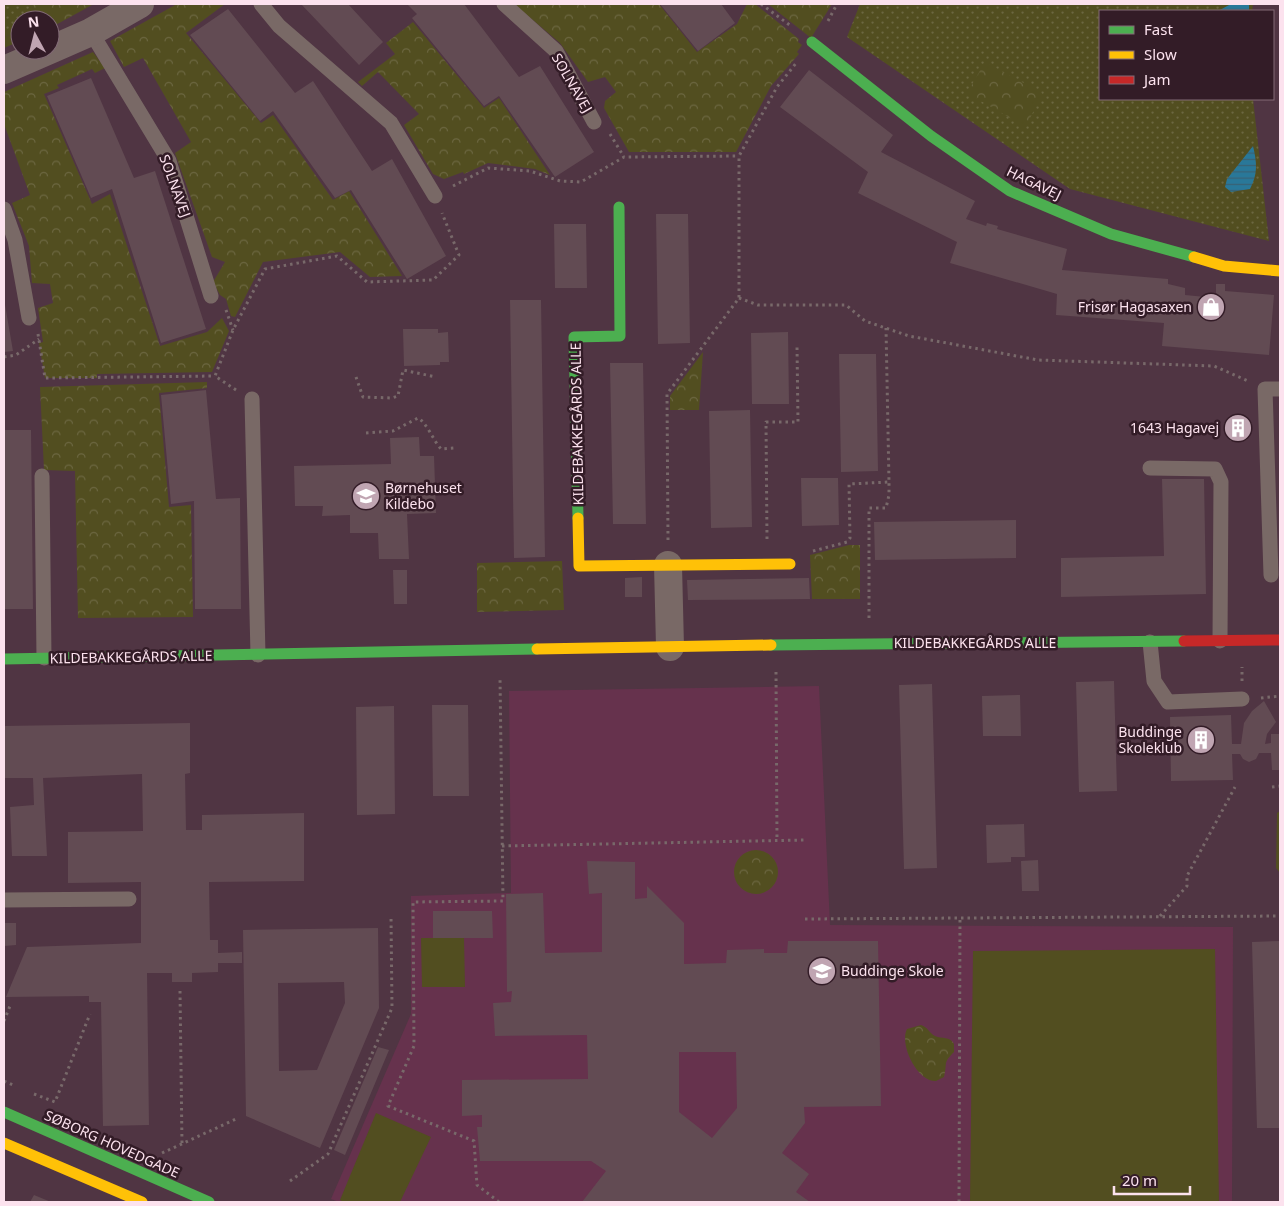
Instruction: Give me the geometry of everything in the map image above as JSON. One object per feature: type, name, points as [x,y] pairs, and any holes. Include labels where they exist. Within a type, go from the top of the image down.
[{"type":"street","points":[[60,46],[91,32],[140,4]]},
{"type":"street","name":"HAGAVEJ","points":[[812,42],[931,136],[1010,191],[1110,234],[1224,266],[1280,271]]},
{"type":"street","points":[[4,70],[27,60]]},
{"type":"street","name":"KILDEBAKKEGÅRDS ALLE","points":[[620,207],[620,336],[574,336],[579,566],[790,564]]},
{"type":"street","points":[[668,565],[670,648]]},
{"type":"street","name":"KILDEBAKKEGÅRDS ALLE","points":[[4,659],[869,644],[1280,640]]},
{"type":"street","name":"SØBORG HOVEDGADE","points":[[4,1112],[209,1202]]},
{"type":"street","points":[[4,1143],[142,1202]]},
{"type":"lane","points":[[261,4],[279,26],[390,123],[435,196]]},
{"type":"lane","name":"SOLNAVEJ","points":[[504,4],[556,51],[594,122]]},
{"type":"lane","name":"SOLNAVEJ","points":[[91,32],[170,161],[211,296]]},
{"type":"lane","points":[[4,209],[15,240],[29,318]]},
{"type":"lane","points":[[1271,575],[1265,389],[1280,388]]},
{"type":"lane","points":[[252,399],[258,655]]},
{"type":"lane","points":[[1150,468],[1215,468],[1221,482],[1220,642]]},
{"type":"lane","points":[[42,476],[44,658]]},
{"type":"lane","points":[[1150,642],[1154,681],[1168,702],[1242,700]]},
{"type":"lane","points":[[4,900],[129,898]]},
{"type":"path","points":[[761,4],[812,42]]},
{"type":"path","points":[[668,565],[666,394],[739,298],[739,156],[777,87],[833,14],[837,4]]},
{"type":"path","points":[[594,122],[608,129],[624,157]]},
{"type":"path","points":[[214,376],[234,330],[266,269],[337,256],[367,282],[433,280],[459,255],[435,196],[488,168],[530,171],[560,181],[582,182],[624,157],[739,156]]},
{"type":"path","points":[[739,298],[758,305],[846,305],[865,321],[909,336],[1038,360],[1214,366],[1265,389]]},
{"type":"path","points":[[29,318],[37,327],[45,378],[214,376],[252,399]]},
{"type":"path","points":[[869,644],[869,508],[886,508],[889,495],[886,328]]},
{"type":"path","points":[[4,357],[16,355],[39,339]]},
{"type":"path","points":[[768,564],[766,422],[798,422],[797,346]]},
{"type":"path","points":[[356,376],[363,397],[392,398],[398,396],[403,370],[436,377]]},
{"type":"path","points":[[366,433],[393,431],[418,418],[425,422],[430,437],[441,449],[454,448]]},
{"type":"path","points":[[790,564],[802,564],[802,554],[847,542],[850,538],[848,484],[889,482]]},
{"type":"path","points":[[499,1202],[477,1185],[474,1141],[388,1106],[414,1046],[413,902],[503,901],[500,651]]},
{"type":"path","points":[[776,684],[777,841]]},
{"type":"path","points":[[1272,787],[1280,786]]},
{"type":"path","points":[[1160,916],[1187,886],[1187,876],[1235,787]]},
{"type":"path","points":[[502,846],[804,840]]},
{"type":"path","points":[[290,1180],[328,1154],[392,1008],[391,916]]},
{"type":"path","points":[[804,918],[1280,916]]},
{"type":"path","points":[[959,1202],[960,917]]},
{"type":"path","points":[[180,990],[182,1144]]},
{"type":"path","points":[[4,1021],[10,1006]]},
{"type":"path","points":[[29,1092],[55,1102],[90,1014]]},
{"type":"path","points":[[4,1081],[21,1088]]},
{"type":"path","points":[[129,1168],[236,1119]]},
{"type":"shaded area","name":"Buddinge Skole","points":[[819,686],[830,925],[1233,927],[1232,1202],[339,1202],[331,1199],[411,1014],[411,896],[511,893],[509,691]]},
{"type":"green space","points":[[4,4],[31,4],[34,10],[10,10],[10,35],[4,37]]},
{"type":"green space","points":[[31,4],[94,4],[60,23],[60,10],[34,10]]},
{"type":"green space","points":[[177,4],[225,4],[186,33],[261,123],[273,115],[333,200],[349,191],[402,276],[370,277],[340,252],[263,262],[235,317],[231,316],[226,299],[220,295],[213,282],[225,262],[212,257],[175,153],[191,142],[143,58],[124,67],[110,41]]},
{"type":"green space","points":[[514,4],[659,4],[697,52],[737,24],[747,4],[755,4],[799,39],[798,42],[802,45],[797,52],[799,54],[771,86],[736,152],[629,152],[604,108],[605,101],[616,92],[605,77],[588,82],[560,43]]},
{"type":"green space","points":[[768,4],[832,4],[811,38]]},
{"type":"green space","points":[[860,4],[1253,4],[1252,10],[1099,10],[1099,100],[1253,100],[1269,241],[1070,189],[847,37]]},
{"type":"green space","points":[[413,22],[484,108],[499,98],[550,175],[535,169],[488,163],[464,174],[463,172],[444,179],[433,174],[404,125],[419,114],[378,72],[362,86],[358,82],[395,54],[386,43]]},
{"type":"green space","points":[[10,35],[10,45],[4,48],[4,37]]},
{"type":"green space","points":[[93,52],[105,68],[95,73],[92,69],[57,85],[59,88],[44,94],[92,204],[110,194],[160,346],[207,332],[222,318],[229,331],[212,372],[97,374],[97,378],[45,378],[39,343],[43,342],[38,308],[53,303],[50,284],[32,283],[29,246],[12,203],[30,195],[4,124],[4,92]]},
{"type":"green space","points":[[985,62],[1042,93],[1026,127],[967,93]]},
{"type":"green space","points":[[703,352],[699,410],[670,410],[670,396]]},
{"type":"green space","points":[[207,382],[207,388],[159,393],[169,507],[191,505],[193,617],[78,618],[75,471],[44,470],[40,387]]},
{"type":"green space","points":[[849,545],[860,545],[860,599],[812,599],[810,555]]},
{"type":"green space","points":[[562,561],[564,610],[477,612],[477,563]]},
{"type":"green space","points":[[1280,811],[1280,873],[1276,868],[1277,813]]},
{"type":"green space","points":[[752,850],[760,850],[772,856],[778,872],[772,888],[760,894],[752,894],[740,888],[734,876],[734,868],[740,856]]},
{"type":"green space","points":[[421,938],[464,938],[465,987],[422,987]]},
{"type":"green space","points":[[1215,949],[1219,1202],[970,1202],[973,951]]},
{"type":"green space","points":[[921,1025],[935,1036],[948,1039],[954,1044],[954,1052],[947,1061],[944,1077],[936,1081],[929,1080],[916,1069],[905,1044],[907,1029]]},
{"type":"green space","points":[[376,1113],[431,1137],[400,1202],[344,1202],[340,1200]]},
{"type":"water","points":[[1231,4],[1249,4],[1249,10],[1220,10]]},
{"type":"water","points":[[1253,146],[1256,168],[1250,189],[1231,192],[1225,187],[1227,179]]},
{"type":"building","points":[[301,4],[348,4],[383,42],[359,65]]},
{"type":"building","points":[[407,4],[464,4],[519,77],[540,66],[594,152],[555,177],[499,96],[484,106],[412,18],[417,14]]},
{"type":"building","points":[[660,4],[721,4],[735,23],[698,51]]},
{"type":"building","points":[[228,9],[295,93],[313,81],[372,171],[392,159],[446,256],[407,279],[351,190],[335,198],[273,111],[260,121],[190,35]]},
{"type":"building","points":[[809,70],[893,135],[881,152],[975,201],[966,219],[986,226],[987,223],[998,226],[997,229],[1067,249],[1062,270],[1168,279],[1168,284],[1185,288],[1185,295],[1216,298],[1216,284],[1225,284],[1225,291],[1274,295],[1269,355],[1162,346],[1164,323],[1056,315],[1057,294],[950,263],[957,242],[858,193],[868,172],[780,107]]},
{"type":"building","points":[[91,78],[134,178],[155,171],[206,329],[161,343],[112,189],[91,198],[47,96]]},
{"type":"building","points":[[656,214],[688,214],[690,343],[658,344]]},
{"type":"building","points":[[554,224],[586,224],[587,288],[555,288]]},
{"type":"building","points":[[4,299],[13,351],[4,352]]},
{"type":"building","points":[[510,300],[541,300],[545,557],[514,558]]},
{"type":"building","points":[[403,329],[438,329],[438,333],[448,332],[449,362],[440,362],[440,365],[404,366]]},
{"type":"building","points":[[788,332],[789,404],[752,404],[751,333]]},
{"type":"building","points":[[839,354],[876,354],[878,471],[841,472]]},
{"type":"building","points":[[610,363],[643,363],[646,524],[613,524]]},
{"type":"building","points":[[206,390],[216,499],[240,498],[241,609],[195,609],[194,501],[171,504],[161,395]]},
{"type":"building","points":[[750,410],[752,527],[711,528],[709,411]]},
{"type":"building","name":"1643 Hagavej","points":[[1246,416],[1247,440],[1230,441],[1230,417]]},
{"type":"building","points":[[4,430],[31,430],[33,609],[4,609]]},
{"type":"building","points":[[419,437],[420,456],[434,456],[436,513],[407,514],[409,559],[379,559],[378,533],[350,533],[350,515],[322,516],[323,506],[295,506],[294,466],[391,464],[390,438]]},
{"type":"building","points":[[801,478],[838,478],[839,525],[802,526]]},
{"type":"building","points":[[1162,479],[1204,479],[1206,594],[1061,597],[1061,558],[1164,556]]},
{"type":"building","points":[[1016,520],[1016,558],[875,560],[874,522]]},
{"type":"building","points":[[393,570],[407,570],[407,604],[394,604]]},
{"type":"building","points":[[642,577],[642,597],[625,597],[625,578]]},
{"type":"building","points":[[809,578],[810,599],[688,600],[687,580]]},
{"type":"building","points":[[1114,681],[1117,791],[1079,792],[1076,682]]},
{"type":"building","points":[[932,684],[937,868],[904,869],[899,685]]},
{"type":"building","points":[[1020,695],[1021,736],[983,736],[982,696]]},
{"type":"building","name":"Buddinge Skoleklub","points":[[1264,701],[1276,722],[1267,734],[1265,744],[1271,743],[1271,734],[1280,734],[1280,770],[1272,770],[1271,753],[1259,753],[1256,759],[1249,762],[1243,759],[1240,754],[1232,754],[1233,780],[1171,781],[1170,717],[1231,715],[1232,744],[1241,744],[1244,723],[1252,711]]},
{"type":"building","points":[[432,705],[468,705],[469,796],[433,796]]},
{"type":"building","points":[[394,706],[395,814],[357,815],[356,707]]},
{"type":"building","points":[[190,723],[190,773],[185,774],[186,830],[202,830],[202,815],[304,813],[304,881],[209,882],[210,940],[218,940],[218,953],[242,952],[242,963],[218,963],[218,972],[192,973],[192,982],[172,982],[172,973],[147,973],[149,1125],[103,1126],[101,1002],[89,1002],[89,996],[6,997],[27,947],[141,943],[141,882],[68,883],[68,832],[143,831],[142,774],[43,778],[47,856],[12,856],[10,807],[34,805],[33,778],[4,778],[4,726]]},
{"type":"building","points":[[1024,824],[1025,857],[1011,857],[1011,862],[987,863],[986,825]]},
{"type":"building","points":[[1038,860],[1039,891],[1022,891],[1021,861]]},
{"type":"building","points":[[587,861],[635,862],[635,899],[647,898],[647,886],[684,923],[684,964],[726,963],[727,950],[764,949],[764,953],[787,953],[788,941],[878,941],[881,1106],[804,1107],[805,1123],[782,1153],[809,1174],[796,1192],[810,1202],[582,1202],[606,1171],[591,1161],[480,1161],[477,1127],[482,1127],[482,1115],[462,1116],[462,1080],[588,1079],[587,1035],[495,1036],[493,1003],[511,1002],[512,991],[507,992],[506,894],[543,893],[545,953],[602,952],[602,893],[589,894]],"holes":[[[679,1052],[736,1052],[737,1108],[712,1138],[679,1112]]]},
{"type":"building","points":[[433,911],[492,911],[493,938],[433,938]]},
{"type":"building","points":[[4,923],[16,923],[16,945],[4,946]]},
{"type":"building","points":[[378,928],[379,1008],[320,1148],[246,1116],[243,930]],"holes":[[[344,982],[345,1003],[317,1070],[279,1071],[278,983]]]},
{"type":"building","points":[[1280,941],[1280,1128],[1257,1128],[1252,942]]},
{"type":"building","points":[[378,1047],[389,1050],[345,1155],[334,1150]]},
{"type":"building","points":[[34,1195],[51,1202],[30,1202]]},
{"type":"traffic: fast","points":[[812,42],[931,136],[1010,191],[1111,234],[1194,257]]},
{"type":"traffic: fast","points":[[578,518],[574,337],[620,336],[619,207]]},
{"type":"traffic: fast","points":[[771,645],[1184,641]]},
{"type":"traffic: fast","points":[[4,659],[537,649]]},
{"type":"traffic: fast","points":[[4,1112],[209,1202]]},
{"type":"traffic: slow","points":[[1194,257],[1224,266],[1280,271]]},
{"type":"traffic: slow","points":[[578,518],[579,566],[790,564]]},
{"type":"traffic: slow","points":[[537,649],[771,645]]},
{"type":"traffic: slow","points":[[4,1143],[142,1202]]},
{"type":"traffic: jam","points":[[1184,641],[1280,640]]},
{"type":"place","name":"Frisør Hagasaxen","points":[[1211,307]]},
{"type":"place","name":"1643 Hagavej","points":[[1238,428]]},
{"type":"place","name":"Børnehuset Kildebo","points":[[366,496]]},
{"type":"place","name":"Buddinge Skoleklub","points":[[1201,740]]},
{"type":"place","name":"Buddinge Skole","points":[[822,971]]}]
